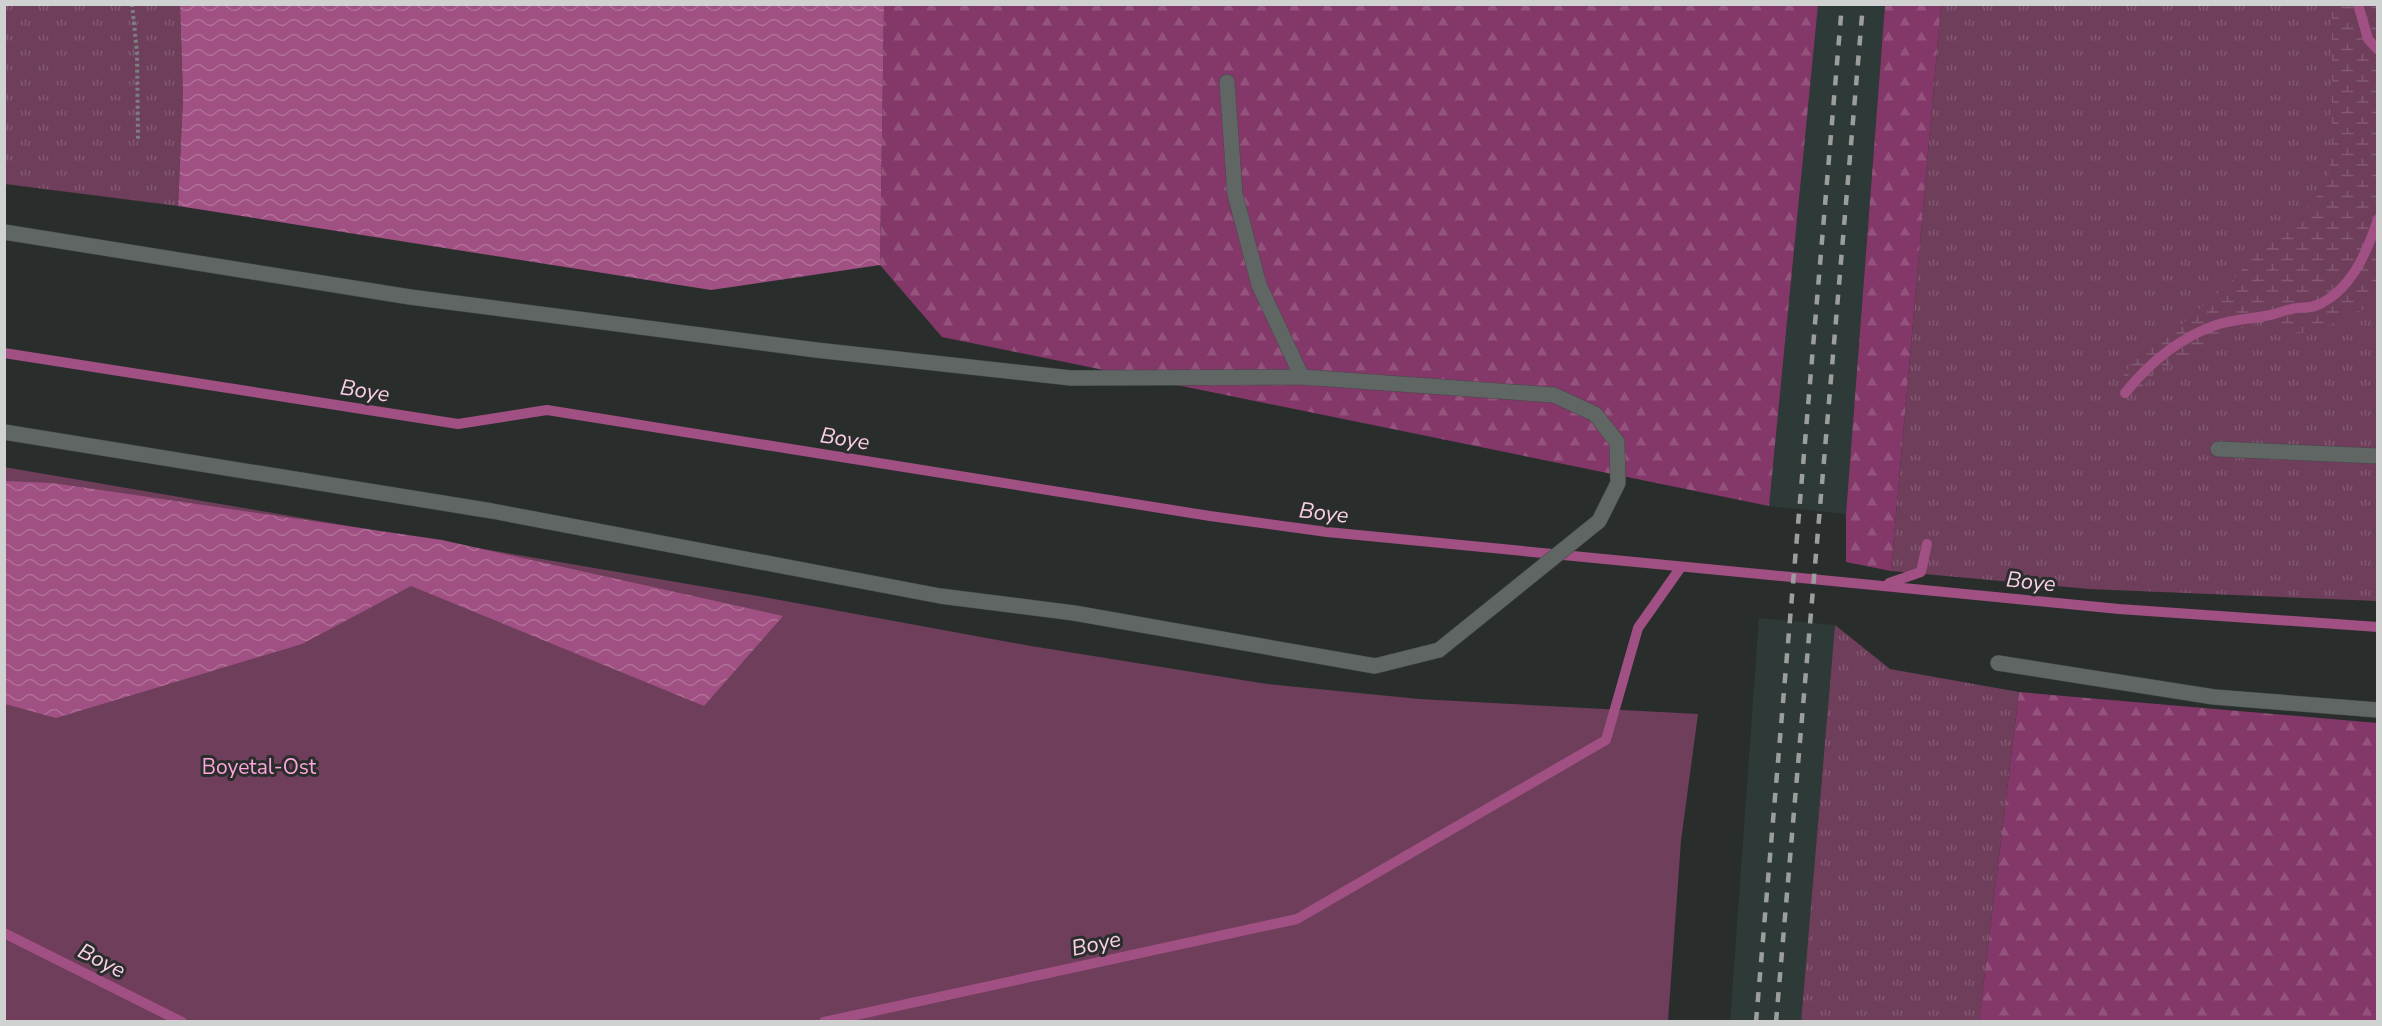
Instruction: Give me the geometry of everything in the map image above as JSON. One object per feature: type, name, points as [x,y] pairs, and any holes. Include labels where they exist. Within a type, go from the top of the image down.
[{"type":"lane","points":[[1227,82],[1235,194],[1259,285],[1302,377]]},
{"type":"lane","points":[[4,232],[410,297],[816,350],[1071,378],[1302,377],[1554,395],[1595,414],[1617,442],[1618,483],[1599,520],[1439,650],[1375,666],[1074,613],[940,596],[492,511],[4,432]]},
{"type":"lane","points":[[2218,449],[2378,456]]},
{"type":"lane","points":[[1998,663],[2214,697],[2378,711]]},
{"type":"path","points":[[132,4],[137,52],[138,140]]},
{"type":"shaded area","points":[[1818,5],[1885,5],[1846,514],[1769,506]]},
{"type":"shaded area","points":[[1759,618],[1835,625],[1801,1021],[1730,1022]]},
{"type":"green space","points":[[5,5],[180,5],[183,97],[178,206],[5,184]]},
{"type":"green space","points":[[884,5],[1818,5],[1769,506],[942,337],[880,265]]},
{"type":"green space","points":[[1885,5],[1941,5],[1891,571],[1846,562],[1846,514]]},
{"type":"green space","points":[[1941,5],[2377,5],[2377,601],[2089,589],[1891,571]]},
{"type":"green space","points":[[2332,5],[2377,5],[2377,295],[2363,310],[2318,330],[2295,334],[2276,323],[2258,323],[2224,334],[2188,356],[2159,369],[2137,392],[2123,383],[2124,374],[2147,346],[2180,326],[2230,283],[2259,250],[2292,226],[2328,183],[2332,140]]},
{"type":"green space","name":"Boyetal-Ost","points":[[4,467],[758,596],[1025,645],[1267,684],[1419,699],[1698,714],[1681,841],[1668,1021],[5,1021]]},
{"type":"green space","points":[[1835,625],[1890,669],[2019,692],[1979,1021],[1801,1022]]},
{"type":"green space","points":[[2019,692],[2377,723],[2377,1021],[1979,1021]]},
{"type":"water","points":[[180,5],[884,5],[880,265],[711,290],[178,206],[183,97]]},
{"type":"water","points":[[5,481],[53,483],[442,540],[783,616],[704,706],[411,586],[302,644],[56,718],[5,704]]},
{"type":"waterway","points":[[2358,4],[2368,39],[2378,50]]},
{"type":"waterway","points":[[2125,393],[2155,361],[2202,330],[2230,321],[2313,307],[2328,300],[2356,270],[2369,245],[2378,219]]},
{"type":"waterway","name":"Boye","points":[[4,353],[458,424],[547,410],[1210,516],[1327,532],[2119,609],[2378,627]]},
{"type":"waterway","points":[[1889,583],[1921,572],[1927,544]]},
{"type":"waterway","name":"Boye","points":[[824,1022],[1297,919],[1606,740],[1638,628],[1681,567]]},
{"type":"waterway","name":"Boye","points":[[4,933],[182,1022]]},
{"type":"railway","points":[[1756,1022],[1842,4]]},
{"type":"railway","points":[[1776,1022],[1863,4]]}]
